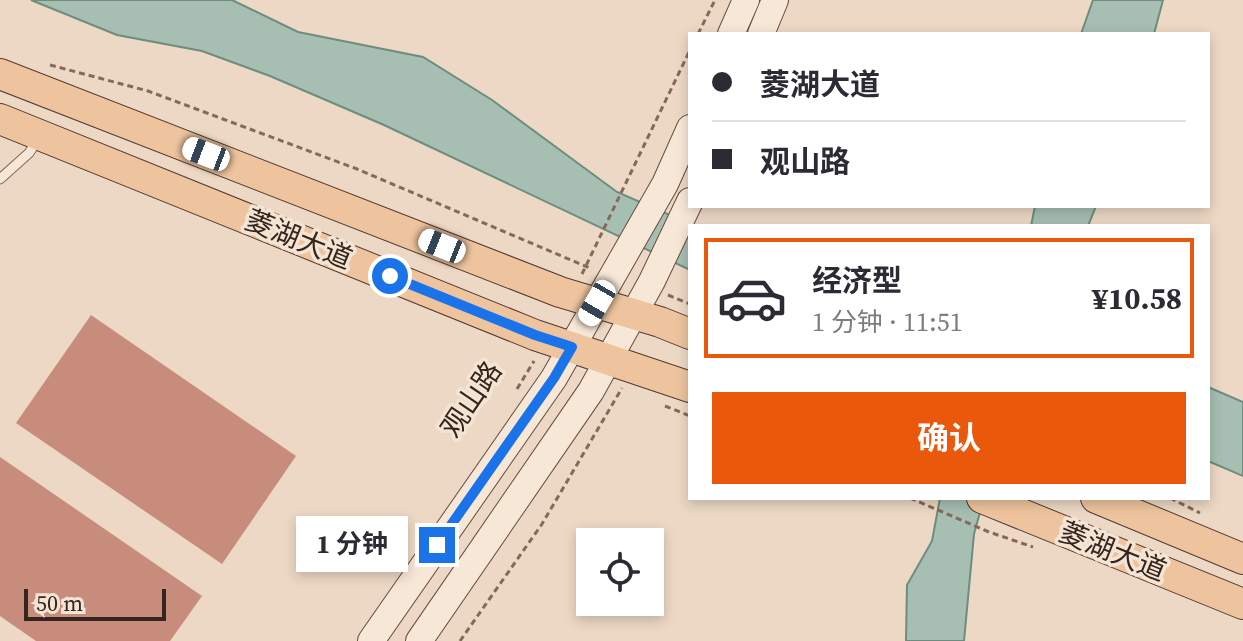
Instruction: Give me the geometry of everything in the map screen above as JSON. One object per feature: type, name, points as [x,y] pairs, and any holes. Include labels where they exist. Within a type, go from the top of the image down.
[{"type":"main road","points":[[732,32],[746,0]]},
{"type":"main road","points":[[762,32],[775,0]]},
{"type":"main road","name":"菱湖大道","points":[[0,74],[583,299],[655,296],[688,332]]},
{"type":"main road","name":"菱湖大道","points":[[0,119],[559,343],[688,386]]},
{"type":"main road","name":"观山路","points":[[371,641],[554,378],[559,343],[583,299],[612,276],[628,251],[665,184],[688,132]]},
{"type":"main road","points":[[419,641],[591,391],[621,362],[655,296],[660,263],[688,205]]},
{"type":"main road","name":"菱湖大道","points":[[986,500],[1243,604]]},
{"type":"main road","name":"菱湖大道","points":[[1101,500],[1243,559]]},
{"type":"lane","points":[[0,179],[29,153],[41,134]]},
{"type":"path","points":[[699,32],[715,0]]},
{"type":"path","points":[[583,299],[585,267],[688,54]]},
{"type":"path","points":[[41,63],[148,91],[327,158],[612,276]]},
{"type":"path","points":[[655,296],[688,304]]},
{"type":"path","name":"观山路","points":[[512,396],[559,343]]},
{"type":"path","points":[[460,641],[542,524],[615,401],[621,362]]},
{"type":"path","points":[[916,500],[989,532]]},
{"type":"shaded area","points":[[31,0],[232,0],[298,32],[423,57],[492,100],[617,192],[690,224],[688,224],[688,269],[384,125],[270,76],[202,51],[117,35]]},
{"type":"shaded area","points":[[1093,0],[1163,0],[1155,32],[1082,32]]},
{"type":"shaded area","points":[[1035,208],[1095,208],[1089,224],[1031,224]]},
{"type":"shaded area","points":[[1210,388],[1243,402],[1243,476],[1210,462]]},
{"type":"shaded area","points":[[940,500],[983,500],[974,534],[964,641],[906,641],[907,585],[932,541]]},
{"type":"building","points":[[91,315],[296,456],[222,564],[16,423]]},
{"type":"building","points":[[0,457],[202,596],[170,641],[36,641],[0,616]]},
{"type":"route","points":[[390,276],[572,347],[554,378],[437,545]]}]
